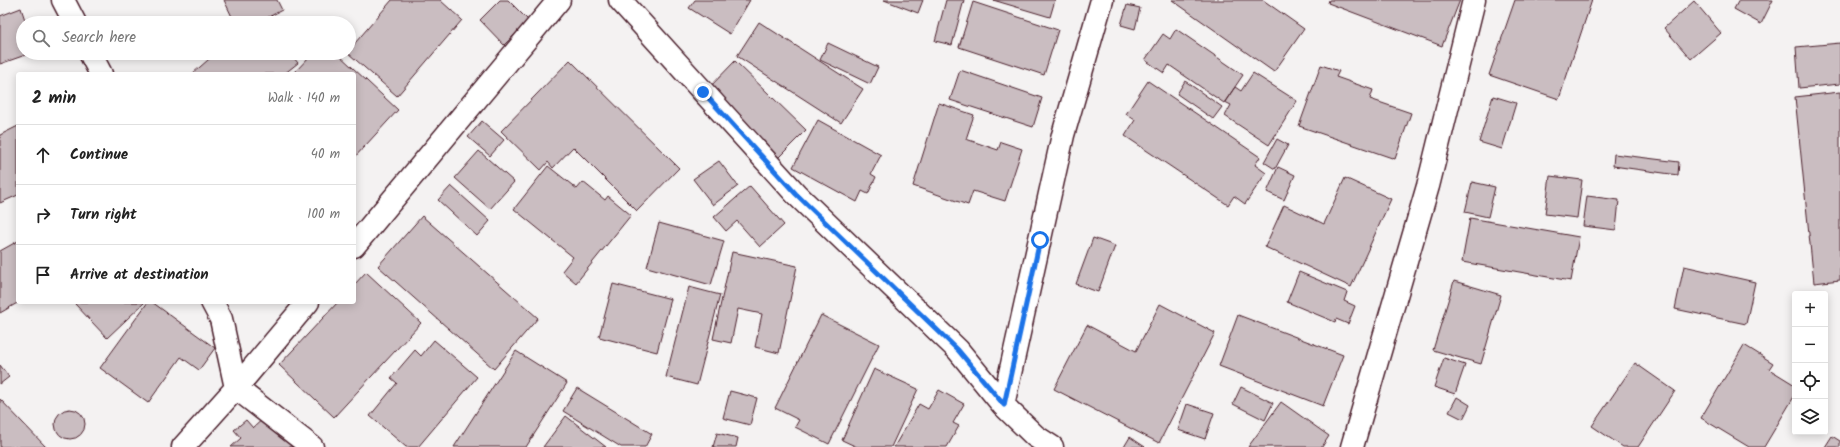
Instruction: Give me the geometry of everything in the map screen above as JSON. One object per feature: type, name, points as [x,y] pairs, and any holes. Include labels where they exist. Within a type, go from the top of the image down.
[{"type":"street","points":[[63,0],[71,16]]},
{"type":"street","points":[[356,244],[559,0]]},
{"type":"street","points":[[620,0],[796,194],[958,350],[1004,405],[1039,443]]},
{"type":"street","points":[[1004,405],[1063,135],[1102,0]]},
{"type":"street","points":[[1352,447],[1428,186],[1474,0]]},
{"type":"street","points":[[94,60],[100,72]]},
{"type":"street","points":[[213,304],[221,319],[236,388],[312,447]]},
{"type":"street","points":[[183,447],[236,388],[306,304]]},
{"type":"building","points":[[224,0],[277,0],[282,10],[270,16],[232,16]]},
{"type":"building","points":[[392,0],[440,0],[462,20],[397,96],[356,60],[356,42]]},
{"type":"building","points":[[500,0],[508,0],[529,21],[504,45],[480,20]]},
{"type":"building","points":[[695,0],[750,0],[730,34],[689,8]]},
{"type":"building","points":[[884,0],[923,0],[918,13]]},
{"type":"building","points":[[946,0],[964,0],[952,45],[935,41]]},
{"type":"building","points":[[993,0],[1055,0],[1050,17]]},
{"type":"building","points":[[1172,0],[1263,0],[1304,29],[1274,72]]},
{"type":"building","points":[[1329,0],[1460,0],[1442,46],[1328,3]]},
{"type":"building","points":[[1515,0],[1592,0],[1559,99],[1489,75]]},
{"type":"building","points":[[1739,0],[1773,0],[1761,24],[1734,9]]},
{"type":"building","points":[[1694,1],[1721,33],[1691,59],[1664,28]]},
{"type":"building","points":[[973,2],[1058,30],[1044,75],[959,47]]},
{"type":"building","points":[[1127,5],[1140,8],[1135,29],[1121,25]]},
{"type":"building","points":[[21,8],[24,16],[16,16],[16,58],[0,64],[0,16]]},
{"type":"building","points":[[759,22],[863,89],[841,123],[737,56]]},
{"type":"building","points":[[1176,29],[1243,75],[1224,103],[1169,65],[1164,73],[1145,60],[1163,34],[1170,39]]},
{"type":"building","points":[[828,43],[878,67],[870,84],[820,60]]},
{"type":"building","points":[[1840,43],[1840,84],[1799,88],[1796,47]]},
{"type":"building","points":[[208,60],[296,60],[298,63],[287,72],[194,72]]},
{"type":"building","points":[[306,60],[344,60],[398,110],[356,156],[356,72],[295,72]]},
{"type":"building","points":[[570,60],[679,168],[637,211],[573,147],[553,168],[548,162],[541,170],[501,131]]},
{"type":"building","points":[[735,61],[806,130],[778,158],[707,90]]},
{"type":"building","points":[[1321,65],[1339,71],[1336,77],[1373,90],[1370,99],[1411,113],[1395,159],[1299,126]]},
{"type":"building","points":[[960,70],[1042,98],[1033,127],[950,100]]},
{"type":"building","points":[[1253,73],[1297,101],[1269,145],[1225,116],[1231,105],[1225,102],[1235,87],[1241,91]]},
{"type":"building","points":[[1148,81],[1260,157],[1255,165],[1266,173],[1245,204],[1234,196],[1228,205],[1125,136],[1135,120],[1126,114]]},
{"type":"building","points":[[1185,81],[1222,107],[1213,119],[1177,94]]},
{"type":"building","points":[[1840,92],[1840,280],[1814,283],[1795,97]]},
{"type":"building","points":[[1493,96],[1516,103],[1502,149],[1479,142]]},
{"type":"building","points":[[939,103],[974,115],[966,139],[998,150],[1001,142],[1022,149],[1005,201],[973,191],[968,205],[913,186]]},
{"type":"building","points":[[818,120],[881,155],[871,174],[876,177],[868,194],[862,191],[857,202],[793,167]]},
{"type":"building","points":[[482,121],[504,140],[490,156],[468,137]]},
{"type":"building","points":[[16,127],[16,196],[0,203],[0,135]]},
{"type":"building","points":[[1277,139],[1288,145],[1275,169],[1264,162]]},
{"type":"building","points":[[479,151],[514,182],[490,209],[455,178]]},
{"type":"building","points":[[1614,154],[1679,162],[1678,175],[1613,166]]},
{"type":"building","points":[[719,161],[738,186],[713,205],[693,179]]},
{"type":"building","points":[[548,166],[577,189],[583,182],[605,200],[608,196],[631,215],[576,283],[562,271],[573,257],[514,209]]},
{"type":"building","points":[[1278,167],[1295,175],[1284,200],[1267,192]]},
{"type":"building","points":[[1550,176],[1582,180],[1577,218],[1545,214]]},
{"type":"building","points":[[1345,178],[1391,199],[1351,287],[1265,247],[1284,205],[1324,224]]},
{"type":"building","points":[[1472,182],[1495,187],[1488,217],[1465,212]]},
{"type":"building","points":[[451,186],[490,221],[477,236],[438,200]]},
{"type":"building","points":[[750,186],[784,225],[760,247],[737,221],[726,231],[714,217]]},
{"type":"building","points":[[1587,196],[1619,200],[1616,230],[1583,226]]},
{"type":"building","points":[[422,216],[538,318],[494,369],[378,266]]},
{"type":"building","points":[[1470,218],[1579,237],[1571,281],[1462,262]]},
{"type":"building","points":[[659,223],[724,241],[711,285],[647,267]]},
{"type":"building","points":[[1093,238],[1115,246],[1098,292],[1076,284]]},
{"type":"building","points":[[16,242],[16,304],[0,313],[0,251]]},
{"type":"building","points":[[732,252],[797,266],[779,353],[755,347],[762,314],[738,309],[731,343],[713,339]]},
{"type":"building","points":[[1684,266],[1755,282],[1746,324],[1675,309]]},
{"type":"building","points":[[366,272],[421,323],[334,417],[279,365],[336,304],[356,304],[356,283]]},
{"type":"building","points":[[1299,272],[1347,292],[1344,301],[1355,306],[1348,324],[1336,319],[1335,322],[1287,302]]},
{"type":"building","points":[[1454,281],[1501,295],[1481,364],[1433,350]]},
{"type":"building","points":[[613,284],[671,299],[657,352],[599,337]]},
{"type":"building","points":[[689,287],[720,295],[697,385],[666,377]]},
{"type":"building","points":[[75,304],[143,304],[107,338]]},
{"type":"building","points":[[147,304],[155,304],[215,348],[199,370],[181,357],[148,403],[100,368]]},
{"type":"building","points":[[1160,304],[1215,333],[1159,443],[1054,389],[1087,325],[1136,351]]},
{"type":"building","points":[[821,315],[879,344],[829,444],[795,427],[799,420],[775,408]]},
{"type":"building","points":[[1238,315],[1343,355],[1323,406],[1219,366]]},
{"type":"building","points":[[434,340],[477,377],[418,447],[406,447],[370,416],[397,383],[391,378],[415,350],[421,356]]},
{"type":"building","points":[[1744,345],[1773,363],[1769,369],[1792,383],[1792,400],[1764,447],[1749,447],[1701,418]]},
{"type":"building","points":[[516,351],[567,383],[526,447],[454,447]]},
{"type":"building","points":[[1444,358],[1465,365],[1455,394],[1434,387]]},
{"type":"building","points":[[1635,363],[1675,391],[1638,447],[1623,447],[1592,426]]},
{"type":"building","points":[[0,365],[9,377],[0,384]]},
{"type":"building","points":[[874,369],[918,389],[891,447],[857,447],[842,440]]},
{"type":"building","points":[[1241,387],[1273,403],[1265,420],[1233,404]]},
{"type":"building","points":[[577,388],[652,434],[645,447],[621,447],[563,411]]},
{"type":"building","points":[[939,390],[964,404],[953,423],[959,426],[947,447],[894,447],[919,404],[928,409]]},
{"type":"building","points":[[730,391],[757,398],[750,425],[723,418]]},
{"type":"building","points":[[1457,397],[1470,405],[1463,419],[1449,412]]},
{"type":"building","points":[[0,399],[46,447],[0,447]]},
{"type":"building","points":[[1281,402],[1329,436],[1322,447],[1248,447]]},
{"type":"building","points":[[1187,404],[1214,413],[1205,439],[1178,430]]},
{"type":"building","points":[[70,409],[80,414],[85,424],[80,434],[70,439],[60,434],[55,424],[60,414]]},
{"type":"building","points":[[266,416],[293,447],[231,447],[241,438],[234,430],[246,420],[253,428]]},
{"type":"building","points":[[566,416],[606,447],[543,447]]},
{"type":"building","points":[[717,433],[738,438],[736,447],[713,447]]},
{"type":"building","points":[[1832,436],[1840,441],[1840,447],[1825,447]]},
{"type":"building","points":[[1130,437],[1145,447],[1124,447]]},
{"type":"route","points":[[703,92],[796,194],[958,350],[1004,405],[1040,240]]}]
